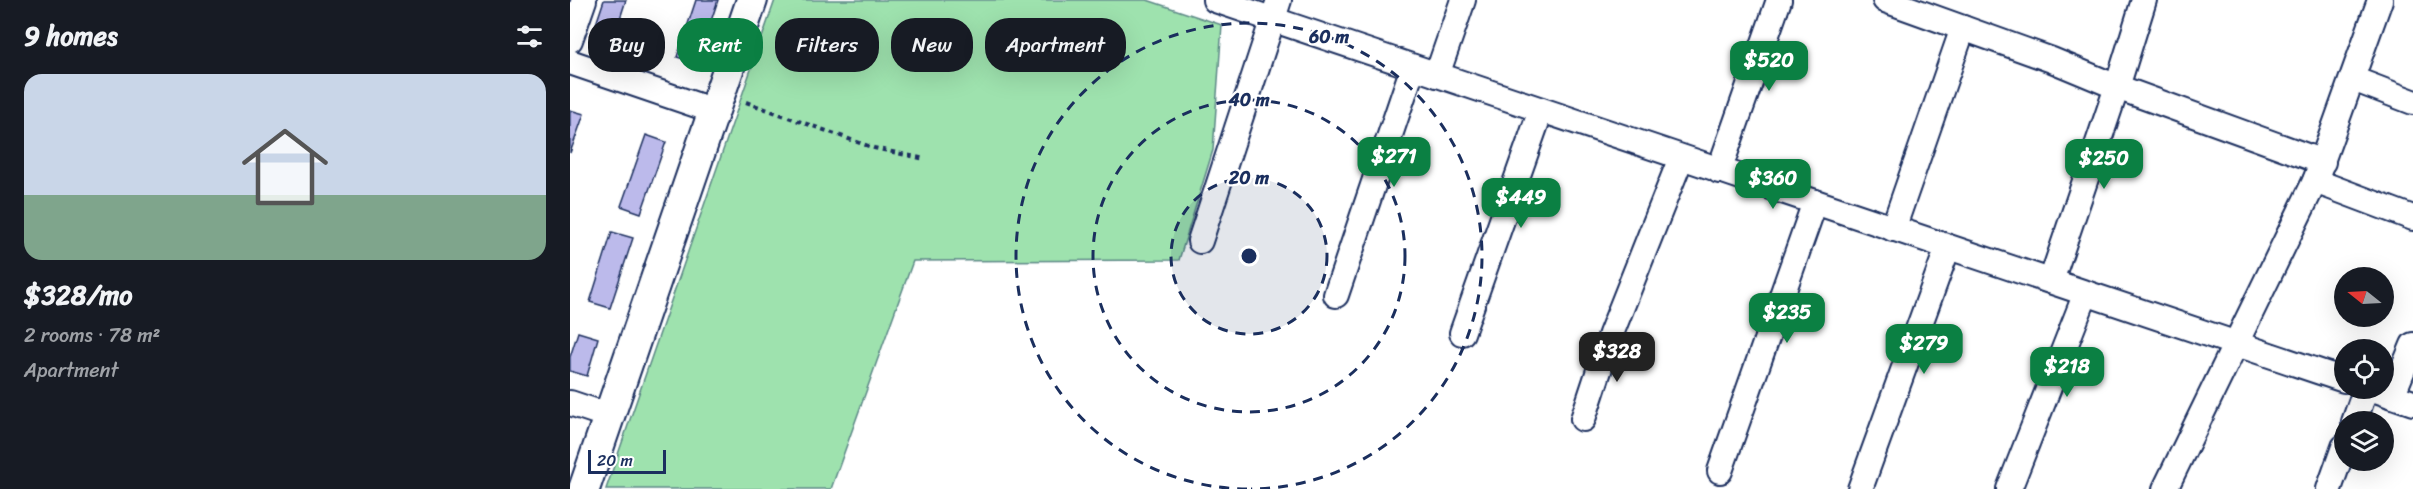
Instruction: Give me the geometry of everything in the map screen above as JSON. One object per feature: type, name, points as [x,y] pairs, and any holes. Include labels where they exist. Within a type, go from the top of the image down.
[{"type":"street","points":[[570,40],[584,0]]},
{"type":"street","points":[[584,489],[752,0]]},
{"type":"street","points":[[1215,0],[1276,10],[1413,67],[2334,377]]},
{"type":"street","points":[[1437,75],[1463,0]]},
{"type":"street","points":[[1719,171],[1779,0]]},
{"type":"street","points":[[1886,0],[2052,60],[2319,171],[2413,218]]},
{"type":"street","points":[[2051,281],[2144,0]]},
{"type":"street","points":[[2165,489],[2238,343],[2319,171],[2380,0]]},
{"type":"street","points":[[1200,241],[1276,10]]},
{"type":"street","points":[[1893,229],[1963,28]]},
{"type":"street","points":[[570,62],[717,102]]},
{"type":"street","points":[[1336,295],[1413,67]]},
{"type":"street","points":[[2353,79],[2413,102]]},
{"type":"street","points":[[1462,333],[1541,110]]},
{"type":"street","points":[[1583,419],[1611,334],[1681,158]]},
{"type":"street","points":[[1720,471],[1815,202]]},
{"type":"street","points":[[1860,489],[1948,247]]},
{"type":"street","points":[[2009,489],[2086,293]]},
{"type":"street","points":[[2394,378],[2413,345]]},
{"type":"street","points":[[2366,411],[2379,399]]},
{"type":"street","points":[[570,403],[609,416]]},
{"type":"street","points":[[2329,489],[2335,471]]},
{"type":"path","points":[[717,102],[874,148],[925,159]]},
{"type":"green space","points":[[775,0],[1147,0],[1222,25],[1213,150],[1179,260],[913,261],[831,489],[606,489],[750,72],[763,72],[763,35]]},
{"type":"building","points":[[604,0],[626,0],[620,18],[598,18]]},
{"type":"building","points":[[696,0],[718,0],[712,18],[690,18]]},
{"type":"building","points":[[570,110],[584,114],[570,153]]},
{"type":"building","points":[[646,135],[666,142],[641,213],[621,206]]},
{"type":"building","points":[[612,232],[633,238],[610,308],[590,302]]},
{"type":"building","points":[[578,332],[598,338],[587,376],[570,371],[570,357]]}]
